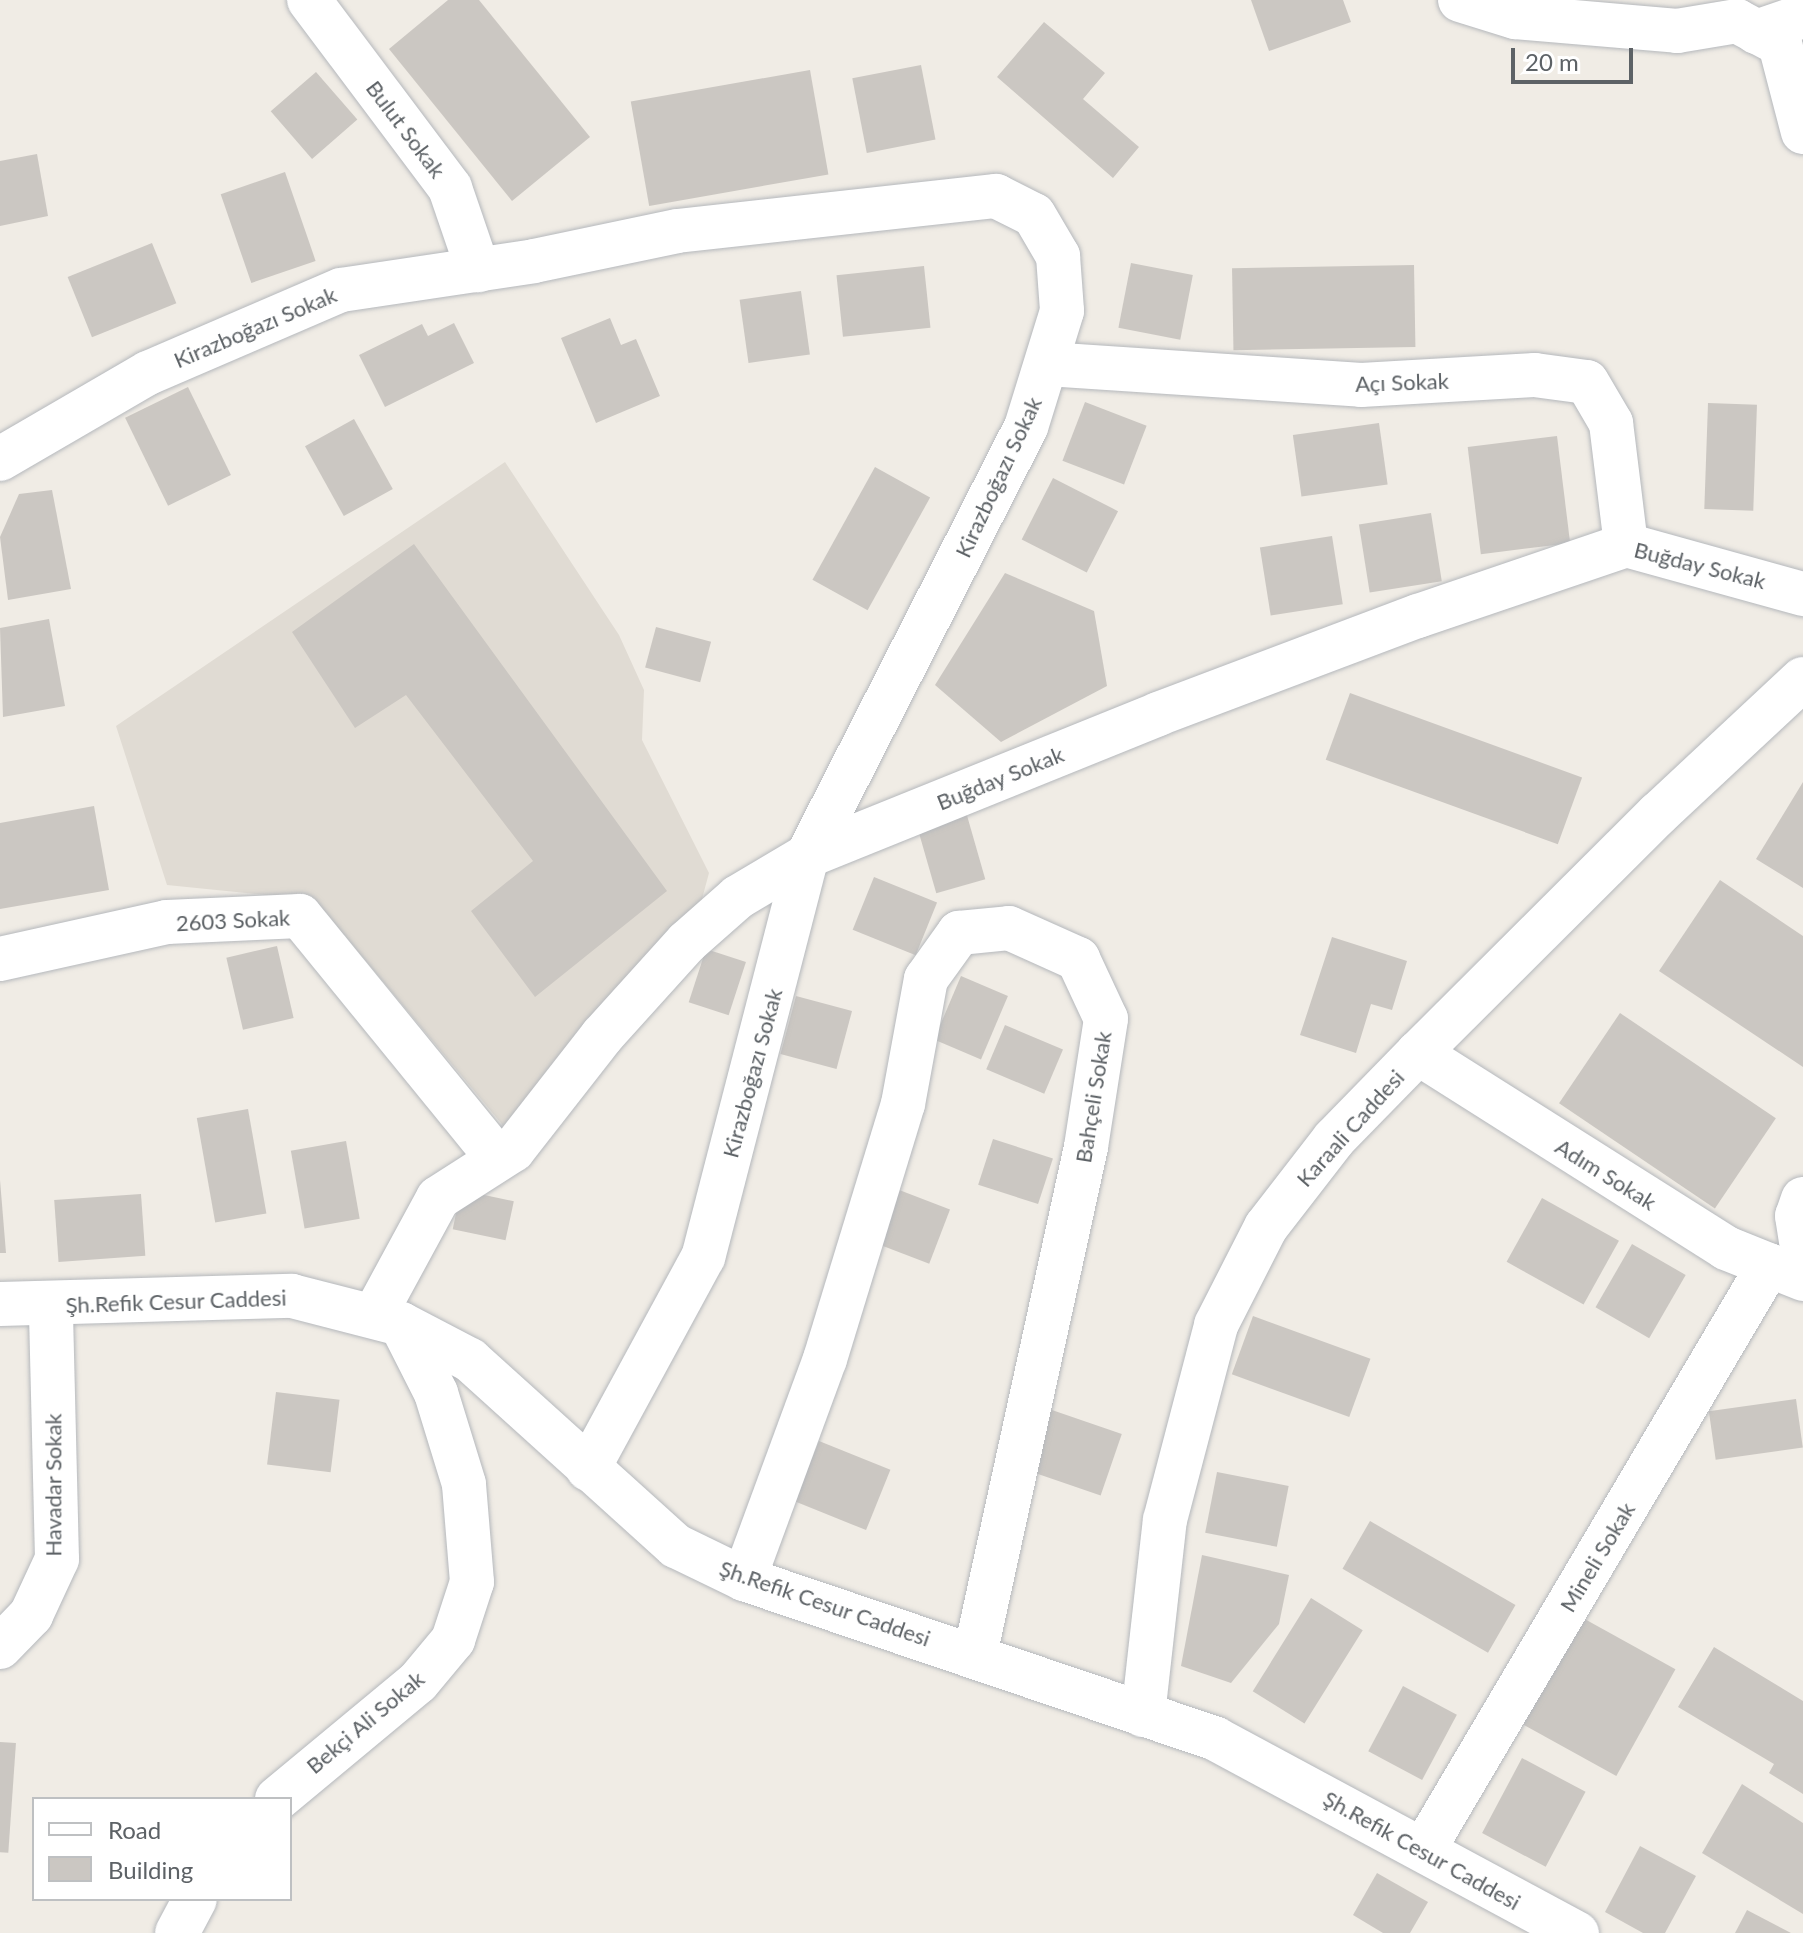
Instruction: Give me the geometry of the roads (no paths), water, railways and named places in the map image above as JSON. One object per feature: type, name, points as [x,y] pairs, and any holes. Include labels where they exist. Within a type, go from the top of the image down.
[{"type":"street","name":"Bulut Sokak","points":[[309,0],[450,188],[478,270]]},
{"type":"street","points":[[1460,0],[1515,17],[1677,31],[1737,21],[1780,44],[1803,132]]},
{"type":"street","points":[[1756,32],[1803,16]]},
{"type":"street","name":"Kirazboğazı Sokak","points":[[0,459],[148,373],[341,290],[478,270],[677,231],[996,196],[1034,215],[1058,256],[1062,311],[1026,427],[807,856],[703,1257],[588,1469]]},
{"type":"street","name":"Açı Sokak","points":[[1047,364],[1361,385],[1535,375],[1587,382],[1611,423],[1626,545]]},
{"type":"street","name":"Buğday Sokak","points":[[388,1320],[438,1198],[513,1150],[602,1036],[687,942],[738,897],[807,856],[1288,665],[1626,545],[1803,594]]},
{"type":"street","name":"Karaali Caddesi","points":[[1143,1715],[1165,1520],[1216,1325],[1266,1227],[1334,1139],[1418,1053],[1658,814],[1803,679]]},
{"type":"street","name":"2603 Sokak","points":[[0,959],[167,922],[300,916],[498,1159]]},
{"type":"street","name":"Bahçeli Sokak","points":[[744,1579],[825,1359],[903,1104],[926,979],[959,933],[1009,928],[1078,959],[1106,1019],[1086,1147],[975,1655]]},
{"type":"street","name":"Adım Sokak","points":[[1418,1053],[1591,1166],[1726,1248],[1792,1266]]},
{"type":"street","points":[[1792,1266],[1797,1216],[1803,1199]]},
{"type":"street","name":"Mineli Sokak","points":[[1424,1849],[1792,1266]]},
{"type":"street","name":"Şh.Refik Cesur Caddesi","points":[[0,1304],[292,1296],[388,1320],[470,1360],[676,1546],[744,1579],[1216,1739],[1577,1933]]},
{"type":"street","name":"Havadar Sokak","points":[[0,1647],[31,1615],[57,1559],[51,1305]]},
{"type":"street","name":"Bekçi Ali Sokak","points":[[279,1797],[418,1682],[453,1640],[472,1582],[464,1484],[436,1393],[388,1320]]},
{"type":"street","points":[[177,1933],[194,1901]]}]
